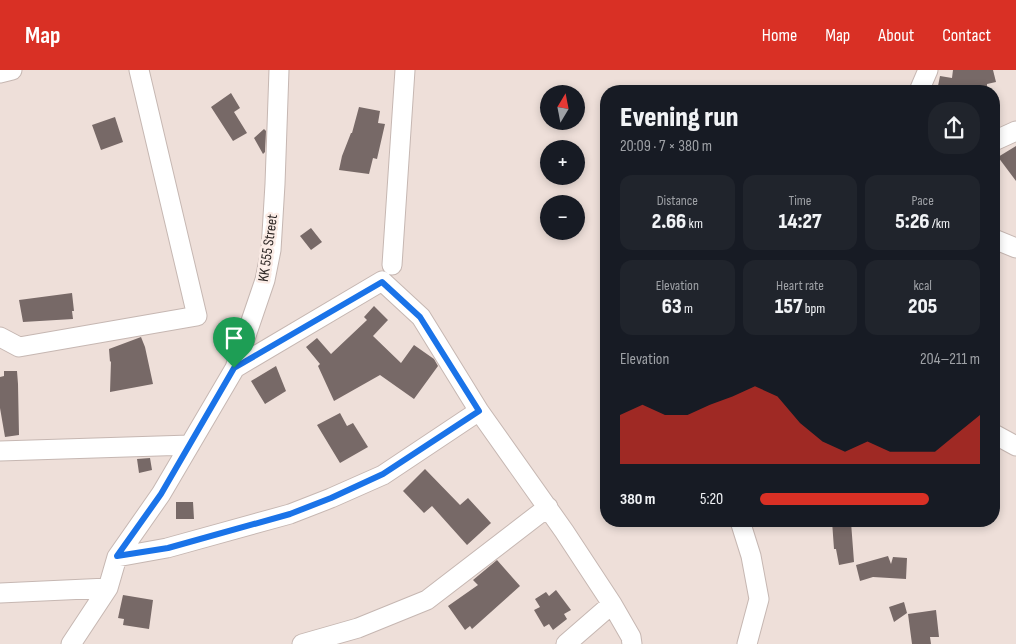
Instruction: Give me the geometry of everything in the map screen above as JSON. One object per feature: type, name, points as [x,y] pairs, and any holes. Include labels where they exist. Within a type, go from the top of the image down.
[{"type":"street","points":[[0,73],[12,70]]},
{"type":"street","points":[[0,337],[19,347],[197,316],[139,70]]},
{"type":"street","name":"KK 555 Street","points":[[71,644],[108,588],[117,556],[161,494],[234,368],[265,280],[271,250],[279,70]]},
{"type":"street","points":[[392,265],[405,70]]},
{"type":"street","points":[[922,85],[928,70]]},
{"type":"street","points":[[1000,138],[1016,131]]},
{"type":"street","points":[[234,368],[382,282],[420,317],[479,411],[548,508],[612,604],[631,637],[632,644]]},
{"type":"street","points":[[117,556],[168,548],[290,514],[331,498],[383,474],[479,411]]},
{"type":"street","points":[[1000,437],[1016,446]]},
{"type":"street","points":[[0,451],[190,445]]},
{"type":"street","points":[[302,644],[358,628],[427,600],[548,508]]},
{"type":"street","points":[[742,527],[751,556],[759,600],[747,644]]},
{"type":"street","points":[[0,593],[108,588]]},
{"type":"street","points":[[566,644],[612,604]]},
{"type":"building","points":[[953,70],[993,70],[996,82],[987,85],[938,85],[940,76],[952,78]]},
{"type":"building","points":[[231,93],[240,108],[234,112],[247,133],[233,141],[211,107]]},
{"type":"building","points":[[359,107],[380,111],[378,123],[385,124],[377,159],[373,158],[369,174],[339,170]]},
{"type":"building","points":[[115,117],[123,142],[101,150],[92,125]]},
{"type":"building","points":[[264,129],[266,131],[265,152],[263,154],[254,138]]},
{"type":"building","points":[[1016,146],[1016,181],[1000,160],[1000,156]]},
{"type":"building","points":[[311,228],[322,242],[311,250],[300,236]]},
{"type":"building","points":[[72,293],[73,319],[23,322],[19,300]]},
{"type":"building","points":[[374,306],[388,320],[373,336],[401,363],[414,345],[434,359],[438,366],[414,399],[380,375],[334,401],[318,366],[320,364],[306,347],[317,338],[331,354],[367,320],[364,317]]},
{"type":"building","points":[[141,337],[153,384],[110,392],[111,361],[109,349]]},
{"type":"building","points":[[276,366],[286,391],[265,404],[251,381]]},
{"type":"building","points":[[4,371],[17,371],[19,435],[5,437],[0,408],[0,377],[4,376]]},
{"type":"building","points":[[340,413],[347,426],[353,423],[368,447],[340,463],[317,425]]},
{"type":"building","points":[[150,458],[152,470],[139,473],[137,459]]},
{"type":"building","points":[[425,469],[460,505],[468,498],[491,523],[467,545],[432,506],[424,513],[403,491]]},
{"type":"building","points":[[176,502],[193,502],[194,519],[176,519]]},
{"type":"building","points":[[832,527],[851,527],[854,562],[839,565],[836,549],[834,549]]},
{"type":"building","points":[[888,556],[891,564],[893,557],[907,558],[906,579],[873,577],[860,581],[856,565]]},
{"type":"building","points":[[497,560],[520,586],[472,629],[470,626],[465,630],[448,606],[478,585],[473,580]]},
{"type":"building","points":[[556,590],[571,610],[564,614],[567,619],[553,630],[549,624],[544,627],[534,610],[540,607],[535,599],[546,592],[549,596]]},
{"type":"building","points":[[123,595],[153,600],[149,629],[123,625],[124,619],[118,618]]},
{"type":"building","points":[[904,602],[907,613],[894,622],[889,607]]},
{"type":"building","points":[[936,610],[939,637],[930,637],[931,644],[912,644],[908,614]]},
{"type":"route","points":[[382,282],[420,317],[479,411],[383,474],[331,498],[290,514],[168,548],[117,556],[161,494],[234,368],[371,286],[382,282]]}]
